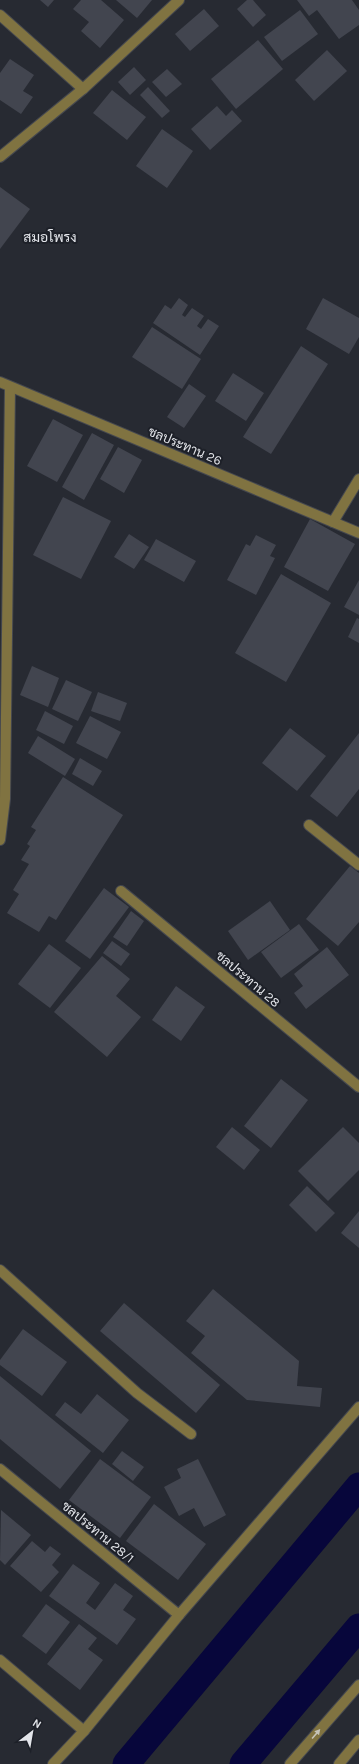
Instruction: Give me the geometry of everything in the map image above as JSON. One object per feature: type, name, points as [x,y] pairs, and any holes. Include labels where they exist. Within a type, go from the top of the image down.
[{"type":"street","points":[[0,157],[84,89],[178,0]]},
{"type":"street","points":[[0,15],[84,89]]},
{"type":"street","name":"ชลประทาน 26","points":[[0,382],[359,533]]},
{"type":"street","points":[[0,840],[10,387]]},
{"type":"street","points":[[333,522],[359,479]]},
{"type":"street","points":[[309,825],[359,865]]},
{"type":"street","name":"ชลประทาน 28","points":[[121,891],[359,1087]]},
{"type":"street","points":[[0,1270],[137,1394],[191,1434]]},
{"type":"street","points":[[53,1764],[84,1731],[179,1616],[359,1408]]},
{"type":"street","name":"ชลประทาน 28/1","points":[[0,1469],[179,1616]]},
{"type":"street","points":[[0,1660],[84,1731]]},
{"type":"street","points":[[290,1764],[359,1684]]},
{"type":"street","points":[[339,1764],[359,1740]]},
{"type":"building","points":[[40,0],[54,0],[48,7]]},
{"type":"building","points":[[81,0],[101,0],[124,20],[100,48],[81,31],[89,22],[73,9]]},
{"type":"building","points":[[116,0],[152,0],[137,18]]},
{"type":"building","points":[[247,0],[253,0],[266,15],[253,27],[237,9]]},
{"type":"building","points":[[297,0],[352,0],[359,10],[359,25],[339,39],[317,10],[309,16]]},
{"type":"building","points":[[204,9],[219,26],[190,51],[175,34]]},
{"type":"building","points":[[300,10],[318,34],[282,61],[264,37]]},
{"type":"building","points":[[258,40],[283,69],[236,109],[211,79]]},
{"type":"building","points":[[327,50],[347,71],[314,101],[295,80]]},
{"type":"building","points":[[10,59],[34,75],[23,91],[33,97],[21,114],[0,100],[0,73]]},
{"type":"building","points":[[134,67],[146,80],[130,95],[118,82]]},
{"type":"building","points":[[167,69],[182,84],[166,97],[152,82]]},
{"type":"building","points":[[148,87],[170,111],[162,118],[140,95]]},
{"type":"building","points":[[112,90],[146,117],[127,140],[93,113]]},
{"type":"building","points":[[217,106],[226,116],[232,110],[242,121],[210,150],[191,129]]},
{"type":"building","points":[[162,129],[193,151],[167,188],[136,166]]},
{"type":"building","points":[[0,187],[30,209],[0,249]]},
{"type":"building","points":[[179,298],[188,305],[182,315],[185,317],[192,308],[204,316],[197,326],[201,329],[208,319],[219,326],[200,355],[153,323],[165,305],[171,309]]},
{"type":"building","points":[[323,298],[359,318],[359,337],[349,354],[306,329]]},
{"type":"building","points":[[152,327],[201,359],[182,389],[132,357]]},
{"type":"building","points":[[301,346],[328,364],[271,454],[243,437]]},
{"type":"building","points":[[233,373],[264,393],[246,421],[215,401]]},
{"type":"building","points":[[189,384],[206,396],[184,428],[167,417]]},
{"type":"building","points":[[53,419],[83,435],[57,482],[27,466]]},
{"type":"building","points":[[92,433],[114,445],[84,500],[62,487]]},
{"type":"building","points":[[118,447],[142,460],[124,493],[100,479]]},
{"type":"building","points":[[63,497],[111,521],[81,579],[33,555]]},
{"type":"building","points":[[310,519],[355,544],[328,591],[284,567]]},
{"type":"building","points":[[129,534],[149,547],[134,569],[114,557]]},
{"type":"building","points":[[256,535],[276,545],[270,556],[275,558],[256,595],[227,580],[246,544],[250,546]]},
{"type":"building","points":[[156,539],[196,561],[184,582],[144,560]]},
{"type":"building","points":[[281,574],[331,603],[286,682],[235,653]]},
{"type":"building","points":[[359,580],[359,615],[344,607]]},
{"type":"building","points":[[357,618],[359,619],[359,643],[348,637]]},
{"type":"building","points":[[32,666],[59,678],[48,707],[20,695]]},
{"type":"building","points":[[66,680],[92,692],[78,721],[52,709]]},
{"type":"building","points":[[98,692],[127,703],[120,721],[91,711]]},
{"type":"building","points":[[45,711],[73,726],[64,744],[36,730]]},
{"type":"building","points":[[90,716],[121,732],[107,759],[76,743]]},
{"type":"building","points":[[290,728],[326,756],[297,791],[262,763]]},
{"type":"building","points":[[359,733],[359,789],[337,817],[310,796]]},
{"type":"building","points":[[38,736],[75,759],[65,776],[28,753]]},
{"type":"building","points":[[80,758],[102,771],[93,786],[72,774]]},
{"type":"building","points":[[63,777],[123,815],[56,920],[49,916],[39,932],[7,913],[19,894],[13,890],[29,864],[21,860],[30,846],[27,844],[36,830],[31,827]]},
{"type":"building","points":[[350,866],[359,873],[359,922],[338,946],[306,919]]},
{"type":"building","points":[[104,888],[129,907],[90,959],[65,941]]},
{"type":"building","points":[[270,901],[290,930],[248,960],[228,931]]},
{"type":"building","points":[[131,911],[144,921],[127,946],[113,937]]},
{"type":"building","points":[[299,924],[319,950],[281,978],[261,952]]},
{"type":"building","points":[[112,941],[130,954],[121,966],[103,953]]},
{"type":"building","points":[[49,944],[81,968],[50,1008],[18,984]]},
{"type":"building","points":[[327,947],[349,975],[306,1009],[294,993],[303,986],[294,974]]},
{"type":"building","points":[[102,956],[130,979],[116,996],[141,1017],[107,1057],[54,1012]]},
{"type":"building","points":[[176,986],[205,1007],[181,1041],[152,1020]]},
{"type":"building","points":[[281,1079],[308,1100],[271,1148],[244,1126]]},
{"type":"building","points":[[232,1127],[260,1150],[244,1170],[216,1147]]},
{"type":"building","points":[[343,1127],[359,1143],[359,1170],[328,1201],[298,1171]]},
{"type":"building","points":[[307,1186],[335,1213],[316,1232],[289,1205]]},
{"type":"building","points":[[359,1211],[359,1248],[341,1233]]},
{"type":"building","points":[[213,1289],[299,1361],[297,1386],[322,1388],[320,1407],[247,1400],[191,1353],[205,1336],[186,1321]]},
{"type":"building","points":[[124,1303],[220,1385],[196,1413],[100,1331]]},
{"type":"building","points":[[23,1329],[67,1362],[42,1396],[0,1365],[0,1360]]},
{"type":"building","points":[[0,1376],[91,1451],[60,1489],[0,1439]]},
{"type":"building","points":[[97,1394],[129,1420],[103,1453],[55,1415],[65,1402],[81,1414]]},
{"type":"building","points":[[122,1451],[144,1467],[133,1481],[112,1464]]},
{"type":"building","points":[[100,1459],[151,1497],[120,1538],[69,1500]]},
{"type":"building","points":[[198,1459],[226,1515],[204,1527],[194,1508],[179,1516],[164,1487],[181,1478],[177,1469]]},
{"type":"building","points":[[154,1504],[206,1544],[178,1580],[126,1541]]},
{"type":"building","points":[[1,1510],[31,1535],[5,1565],[0,1560]]},
{"type":"building","points":[[32,1541],[45,1552],[50,1546],[61,1554],[52,1565],[59,1572],[41,1592],[10,1566]]},
{"type":"building","points":[[73,1564],[100,1583],[86,1603],[95,1610],[115,1583],[133,1596],[123,1610],[136,1619],[117,1645],[49,1596]]},
{"type":"building","points":[[46,1604],[70,1622],[46,1654],[22,1636]]},
{"type":"building","points":[[79,1624],[97,1638],[88,1649],[103,1660],[80,1690],[47,1664]]},
{"type":"waterway","points":[[126,1764],[359,1486]]},
{"type":"waterway","points":[[243,1764],[359,1627]]},
{"type":"district","name":"สมอโพรง","points":[[50,237]]}]
